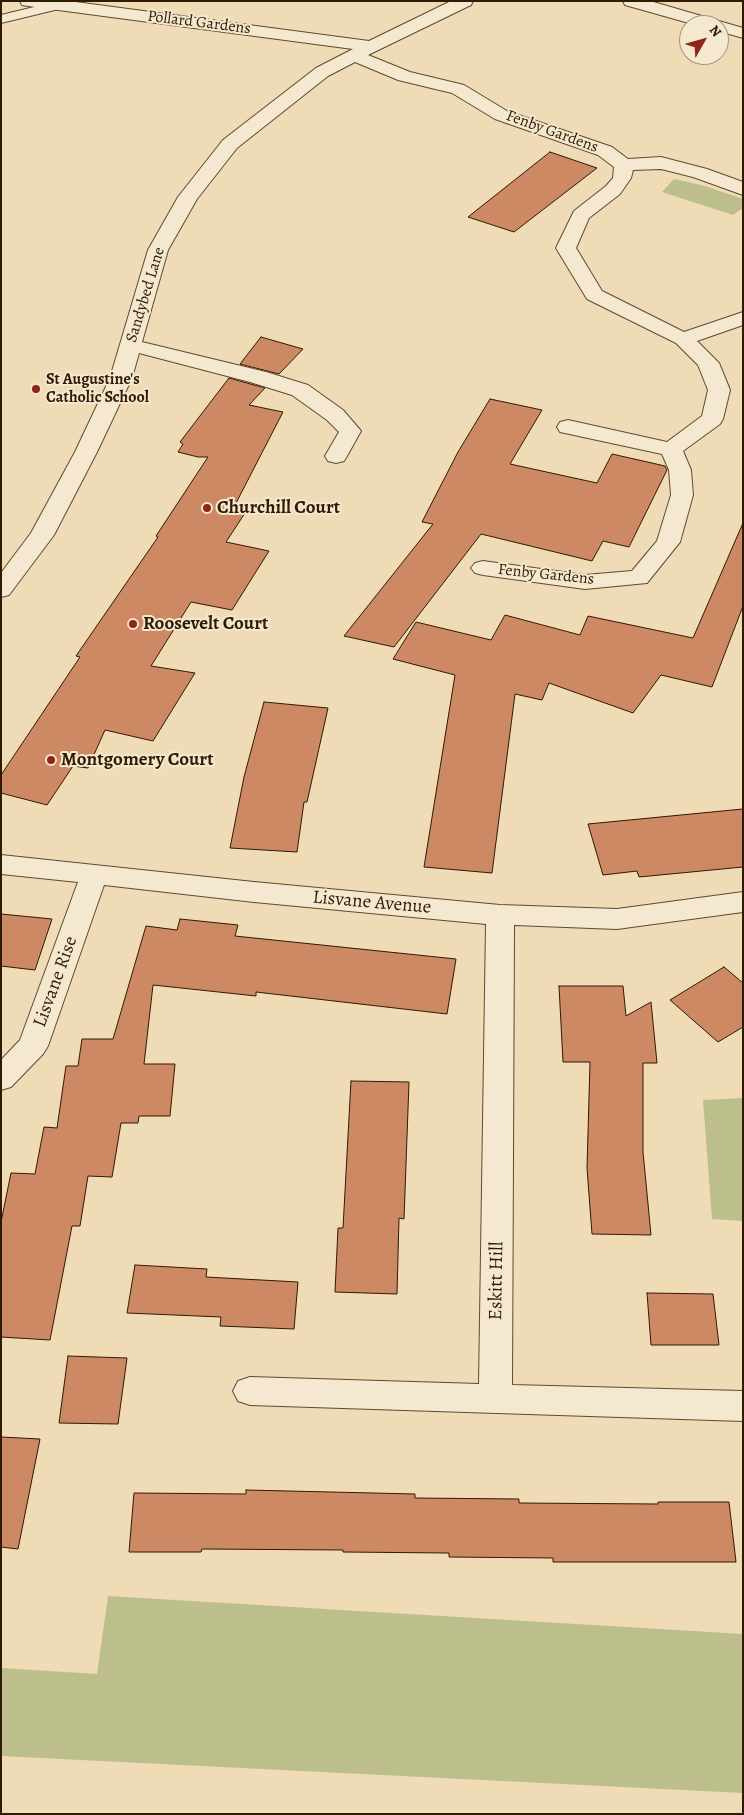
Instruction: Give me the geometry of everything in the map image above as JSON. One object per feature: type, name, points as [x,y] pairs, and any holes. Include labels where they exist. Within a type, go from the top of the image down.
[{"type":"street","name":"Pollard Gardens","points":[[28,1],[362,51]]},
{"type":"street","name":"Sandybed Lane","points":[[1,590],[42,535],[86,452],[121,378],[158,250],[188,197],[230,144],[322,72],[465,1]]},
{"type":"street","points":[[631,1],[680,15]]},
{"type":"street","points":[[729,29],[743,33]]},
{"type":"street","name":"Fenby Gardens","points":[[362,51],[404,76],[458,89],[501,115],[605,151],[624,164]]},
{"type":"street","points":[[568,428],[671,449],[712,419],[719,390],[708,364],[684,339],[594,295],[566,248],[581,215],[613,190],[622,178],[624,164],[661,163],[700,173],[743,189]]},
{"type":"street","points":[[684,339],[743,318]]},
{"type":"street","points":[[130,345],[258,377],[300,390],[335,415],[350,431],[336,456]]},
{"type":"street","name":"Fenby Gardens","points":[[483,568],[584,582],[639,578],[668,542],[682,495],[680,470],[671,449]]},
{"type":"street","name":"Lisvane Avenue","points":[[1,864],[500,915],[617,919],[743,902]]},
{"type":"street","name":"Lisvane Rise","points":[[1,1079],[33,1046],[94,875]]},
{"type":"street","name":"Eskitt Hill","points":[[496,1399],[500,915]]},
{"type":"street","points":[[250,1391],[743,1406]]},
{"type":"lane","points":[[1,19],[59,5]]},
{"type":"green space","points":[[674,179],[705,186],[743,199],[743,208],[733,215],[662,192]]},
{"type":"green space","points":[[743,1098],[743,1221],[712,1219],[703,1100]]},
{"type":"green space","points":[[108,1596],[743,1634],[743,1793],[1,1756],[1,1668],[97,1674]]},
{"type":"building","points":[[550,152],[597,168],[514,232],[468,217]]},
{"type":"building","points":[[261,337],[303,349],[279,374],[240,364]]},
{"type":"building","points":[[229,378],[265,388],[249,405],[283,412],[234,507],[247,510],[226,542],[269,551],[232,610],[191,602],[151,666],[195,673],[153,741],[105,730],[88,768],[73,766],[47,805],[1,793],[1,775],[80,657],[76,656],[158,537],[156,536],[208,457],[198,457],[178,452],[183,444],[180,442]]},
{"type":"building","points":[[490,399],[542,410],[510,464],[597,483],[612,454],[665,466],[667,470],[629,547],[603,541],[592,561],[481,534],[394,647],[344,636],[433,524],[422,522],[458,452]]},
{"type":"building","points":[[743,523],[743,606],[712,687],[661,675],[633,713],[549,683],[542,700],[515,694],[492,873],[424,867],[455,675],[393,659],[416,622],[491,640],[505,615],[580,635],[588,616],[693,638]]},
{"type":"building","points":[[264,702],[328,708],[307,802],[304,802],[297,852],[230,848],[244,777]]},
{"type":"building","points":[[743,809],[743,867],[639,877],[637,871],[603,875],[588,824]]},
{"type":"building","points":[[1,914],[52,919],[35,970],[1,966]]},
{"type":"building","points":[[180,919],[238,925],[235,936],[456,959],[447,1014],[256,992],[256,996],[153,985],[144,1064],[175,1064],[170,1116],[139,1116],[138,1123],[121,1123],[112,1177],[88,1176],[80,1226],[72,1226],[50,1340],[1,1337],[1,1222],[11,1173],[35,1174],[44,1127],[57,1128],[66,1066],[78,1066],[82,1039],[113,1039],[146,926],[177,930]]},
{"type":"building","points":[[724,967],[743,983],[743,1027],[718,1042],[670,1000]]},
{"type":"building","points":[[559,986],[623,986],[626,1016],[651,1002],[657,1063],[643,1063],[643,1152],[651,1235],[592,1234],[587,1168],[590,1062],[563,1062]]},
{"type":"building","points":[[351,1081],[409,1082],[404,1219],[399,1218],[397,1294],[335,1292],[338,1228],[343,1228]]},
{"type":"building","points":[[135,1265],[207,1269],[206,1277],[298,1282],[294,1329],[220,1326],[221,1317],[127,1313]]},
{"type":"building","points":[[647,1293],[713,1294],[719,1345],[651,1345]]},
{"type":"building","points":[[68,1356],[127,1358],[118,1424],[59,1423]]},
{"type":"building","points":[[1,1437],[40,1439],[18,1549],[1,1547]]},
{"type":"building","points":[[246,1490],[415,1494],[415,1498],[519,1499],[519,1503],[658,1504],[658,1502],[729,1502],[736,1562],[553,1562],[553,1558],[449,1557],[449,1553],[343,1552],[343,1550],[202,1549],[201,1552],[129,1552],[134,1493],[246,1494]]},
{"type":"place","name":"St Augustine's Catholic School","points":[[36,389]]},
{"type":"place","name":"Churchill Court","points":[[207,508]]},
{"type":"place","name":"Roosevelt Court","points":[[133,624]]},
{"type":"place","name":"Montgomery Court","points":[[51,760]]}]
